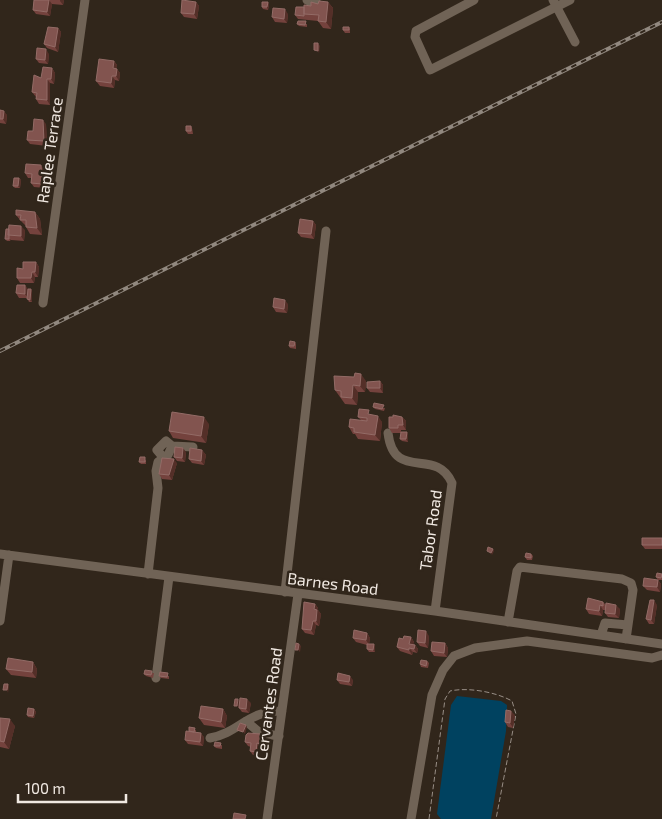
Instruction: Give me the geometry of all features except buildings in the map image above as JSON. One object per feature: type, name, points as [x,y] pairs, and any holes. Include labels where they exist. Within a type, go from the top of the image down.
[{"type":"street","name":"Raplee Terrace","points":[[43,304],[84,0]]},
{"type":"street","points":[[307,0],[314,3],[316,0]]},
{"type":"street","points":[[474,0],[416,31],[416,37],[430,70],[555,4],[570,0]]},
{"type":"street","points":[[555,4],[574,42]]},
{"type":"street","points":[[285,592],[326,231]]},
{"type":"street","name":"Tabor Road","points":[[388,433],[391,451],[395,456],[404,461],[439,468],[446,473],[452,483],[435,611]]},
{"type":"street","points":[[148,574],[158,488],[156,471],[158,462],[163,457],[157,450],[166,441],[172,446],[193,447]]},
{"type":"street","points":[[0,621],[5,555]]},
{"type":"street","name":"Barnes Road","points":[[5,555],[435,611],[662,644]]},
{"type":"street","points":[[508,622],[517,571],[523,567],[628,580],[633,590],[626,639]]},
{"type":"street","points":[[156,678],[169,577]]},
{"type":"street","name":"Cervantes Road","points":[[268,819],[298,594]]},
{"type":"street","points":[[601,635],[605,623],[628,625]]},
{"type":"street","points":[[412,819],[432,695],[442,670],[454,656],[475,648],[527,641],[652,658],[662,655]]},
{"type":"street","points":[[210,738],[262,712],[282,711]]},
{"type":"street","points":[[246,721],[260,733],[278,736]]},
{"type":"path","points":[[429,819],[445,700],[450,690],[458,689],[502,696],[512,701],[516,714],[496,819]]},
{"type":"water","points":[[457,696],[501,701],[507,705],[506,731],[491,819],[441,819],[437,814],[451,705]]},
{"type":"railway","points":[[0,351],[662,22]]}]
